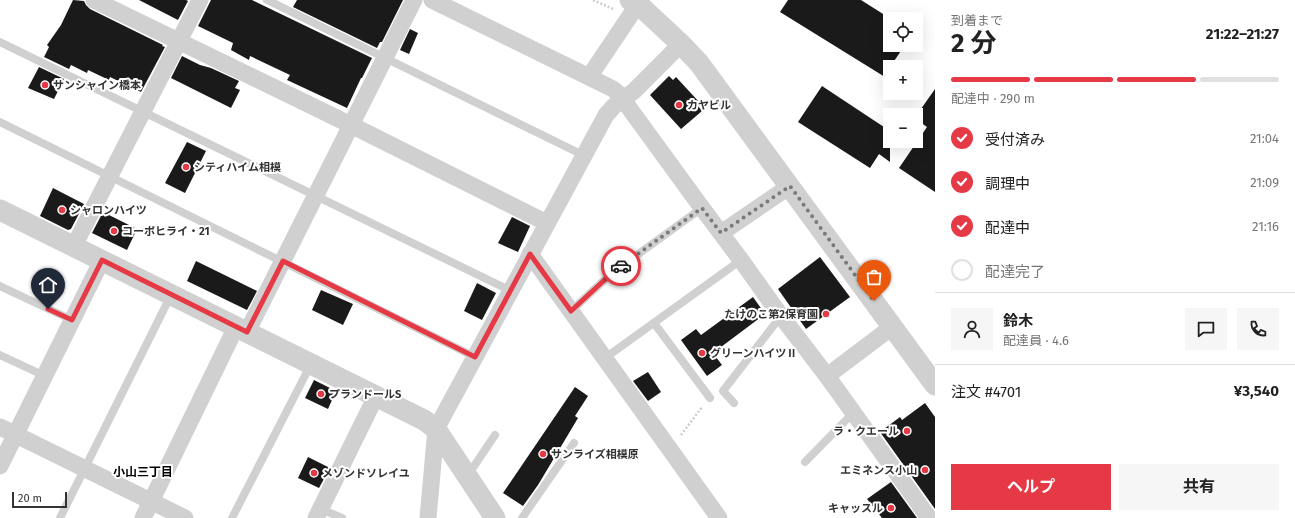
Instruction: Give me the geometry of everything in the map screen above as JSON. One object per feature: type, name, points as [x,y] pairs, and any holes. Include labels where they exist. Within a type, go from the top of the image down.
[{"type":"street","points":[[94,0],[351,125],[547,224]]},
{"type":"street","points":[[74,246],[200,0]]},
{"type":"street","points":[[143,518],[241,330],[283,261],[414,0]]},
{"type":"street","points":[[432,0],[613,89],[623,99],[929,518]]},
{"type":"street","points":[[589,77],[628,5],[681,44],[699,64],[935,384]]},
{"type":"street","points":[[428,518],[436,429],[606,114],[634,90],[681,44]]},
{"type":"street","points":[[721,233],[790,186]]},
{"type":"street","points":[[0,210],[424,420],[436,429],[496,518]]},
{"type":"street","points":[[530,254],[718,518]]},
{"type":"street","points":[[0,466],[102,260]]},
{"type":"street","points":[[826,376],[892,327]]},
{"type":"street","points":[[318,513],[376,396]]},
{"type":"street","points":[[0,427],[185,518]]},
{"type":"lane","points":[[267,0],[583,155]]},
{"type":"lane","points":[[0,42],[511,292]]},
{"type":"lane","points":[[0,122],[475,357]]},
{"type":"lane","points":[[571,311],[612,273],[702,208]]},
{"type":"lane","points":[[605,358],[742,260]]},
{"type":"lane","points":[[0,286],[72,320]]},
{"type":"lane","points":[[60,518],[171,294]]},
{"type":"lane","points":[[734,403],[723,391],[781,316]]},
{"type":"lane","points":[[654,323],[710,398]]},
{"type":"lane","points":[[0,355],[45,376]]},
{"type":"lane","points":[[232,518],[310,364]]},
{"type":"lane","points":[[805,462],[853,413]]},
{"type":"lane","points":[[467,476],[496,435]]},
{"type":"lane","points":[[522,518],[574,443]]},
{"type":"lane","points":[[318,513],[342,518]]},
{"type":"path","points":[[593,0],[628,5]]},
{"type":"building","points":[[73,0],[84,1],[90,9],[165,47],[141,92],[110,77],[109,80],[88,70],[87,73],[71,65],[69,69],[44,57],[49,47],[47,45],[61,25]]},
{"type":"building","points":[[139,0],[186,0],[188,1],[178,20]]},
{"type":"building","points":[[211,0],[252,0],[372,58],[347,108],[287,80],[290,75],[250,56],[249,60],[231,50],[233,43],[198,26]]},
{"type":"building","points":[[297,0],[403,0],[382,42],[380,42],[377,48],[293,7]]},
{"type":"building","points":[[788,0],[861,0],[883,14],[883,52],[900,52],[895,60],[883,60],[883,76],[780,12]]},
{"type":"building","points":[[410,29],[418,33],[409,54],[400,50]]},
{"type":"building","points":[[182,56],[239,81],[235,88],[240,90],[231,108],[171,78]]},
{"type":"building","name":"サンシャイン橋本","points":[[39,67],[64,79],[54,99],[28,88]]},
{"type":"building","name":"カヤビル","points":[[669,76],[673,80],[676,77],[700,103],[698,106],[702,111],[681,129],[650,95]]},
{"type":"building","points":[[822,86],[883,126],[883,148],[890,148],[890,162],[879,154],[870,168],[798,122]]},
{"type":"building","points":[[935,89],[935,192],[899,168],[913,148],[923,148],[923,133],[927,127],[923,124],[923,108],[922,108]]},
{"type":"building","name":"シティハイム相模","points":[[187,142],[206,151],[185,193],[165,183]]},
{"type":"building","name":"シャロンハイツ","points":[[53,188],[84,204],[71,229],[68,230],[40,216]]},
{"type":"building","name":"コーポヒライ・21","points":[[103,212],[137,229],[127,250],[92,233]]},
{"type":"building","points":[[512,217],[530,226],[518,252],[498,243]]},
{"type":"building","points":[[820,257],[850,297],[806,329],[778,289]]},
{"type":"building","points":[[196,261],[257,291],[247,310],[187,281]]},
{"type":"building","points":[[477,283],[496,293],[482,320],[464,311]]},
{"type":"building","points":[[321,290],[353,304],[343,325],[312,310]]},
{"type":"building","points":[[753,297],[765,314],[713,353],[722,365],[707,376],[681,340],[696,329],[701,335]]},
{"type":"building","points":[[648,372],[661,392],[648,401],[633,381]]},
{"type":"building","name":"プランドールS","points":[[314,380],[336,391],[328,409],[305,398]]},
{"type":"building","name":"サンライズ相模原","points":[[575,387],[588,396],[575,416],[578,418],[538,485],[523,506],[503,493]]},
{"type":"building","points":[[925,403],[935,417],[935,509],[880,432],[900,417],[902,420]]},
{"type":"building","name":"メゾンドソレイユ","points":[[308,457],[330,468],[319,488],[298,478]]},
{"type":"building","name":"キャッスル","points":[[891,482],[917,518],[882,518],[867,499]]},
{"type":"way so far","points":[[621,266],[702,208],[721,233],[790,186],[874,301]]},
{"type":"place","name":"サンシャイン橋本","points":[[45,85]]},
{"type":"place","name":"カヤビル","points":[[679,105]]},
{"type":"place","name":"シティハイム相模","points":[[186,167]]},
{"type":"place","name":"シャロンハイツ","points":[[62,210]]},
{"type":"place","name":"コーポヒライ・21","points":[[114,231]]},
{"type":"place","name":"たけのこ第2保育園","points":[[826,314]]},
{"type":"place","name":"グリーンハイツⅡ","points":[[702,353]]},
{"type":"place","name":"プランドールS","points":[[321,394]]},
{"type":"place","name":"ラ・クエール","points":[[907,431]]},
{"type":"place","name":"サンライズ相模原","points":[[543,454]]},
{"type":"place","name":"エミネンス小山","points":[[925,470]]},
{"type":"place","name":"メゾンドソレイユ","points":[[314,473]]},
{"type":"place","name":"キャッスル","points":[[891,508]]},
{"type":"district","name":"小山三丁目","points":[[143,472]]},
{"type":"route","points":[[48,309],[72,320],[102,260],[247,332],[283,261],[475,357],[530,254],[571,311],[621,266]]}]
